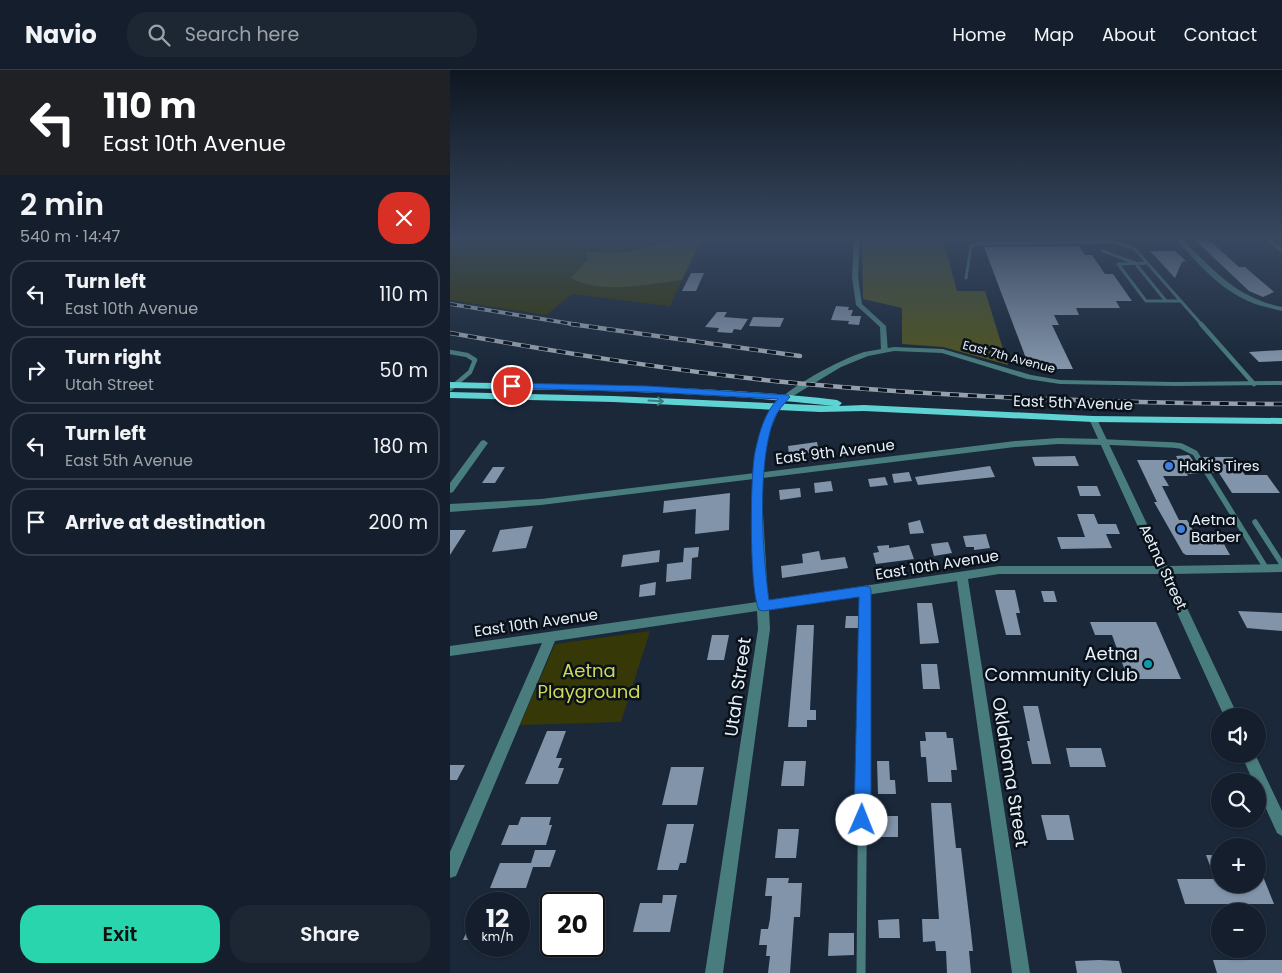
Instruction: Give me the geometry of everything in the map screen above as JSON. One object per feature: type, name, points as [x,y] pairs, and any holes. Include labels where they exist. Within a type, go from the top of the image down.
[{"type":"main road","name":"East 5th Avenue","points":[[451,388],[648,389],[785,397],[828,401],[864,408]]},
{"type":"main road","name":"East 5th Avenue","points":[[451,388],[613,399],[820,409],[864,408],[1093,419],[1282,421]]},
{"type":"street","points":[[856,281],[859,305],[883,326],[885,350]]},
{"type":"street","points":[[1222,281],[1244,299],[1282,309]]},
{"type":"street","name":"East 7th Avenue","points":[[776,407],[785,397],[845,361],[885,350],[914,348],[943,352],[1030,377],[1060,382],[1282,383]]},
{"type":"street","name":"Utah Street","points":[[714,973],[764,630],[760,582],[758,475],[762,440],[776,407]]},
{"type":"street","name":"Aetna Street","points":[[1093,419],[1165,570],[1227,708]]},
{"type":"street","name":"East 9th Avenue","points":[[450,508],[541,502],[1024,444],[1058,441],[1104,442]]},
{"type":"street","points":[[450,490],[484,443]]},
{"type":"street","name":"East 10th Avenue","points":[[450,651],[1008,569],[1165,570],[1282,566]]},
{"type":"street","name":"Oklahoma Street","points":[[962,576],[1021,973]]},
{"type":"street","points":[[450,870],[551,636]]},
{"type":"street","points":[[1252,763],[1282,828]]},
{"type":"lane","points":[[1131,281],[1146,301],[1181,301]]},
{"type":"lane","points":[[1150,281],[1166,301]]},
{"type":"lane","points":[[1163,281],[1254,384]]},
{"type":"lane","points":[[450,352],[467,355],[475,360],[470,372],[451,388]]},
{"type":"lane","points":[[1104,442],[1173,445],[1188,448],[1195,453],[1266,568]]},
{"type":"lane","points":[[1255,522],[1282,566]]},
{"type":"lane","points":[[861,973],[865,591]]},
{"type":"green space","points":[[450,281],[586,281],[610,286],[631,286],[681,281],[670,306],[572,294],[546,315],[450,300]]},
{"type":"green space","points":[[579,281],[674,281],[625,287],[596,286]]},
{"type":"green space","points":[[863,281],[954,281],[957,291],[985,291],[1008,365],[943,347],[902,344],[902,308],[863,299]]},
{"type":"green space","name":"Aetna Playground","points":[[650,631],[621,722],[520,725],[555,644]]},
{"type":"building","points":[[687,281],[700,281],[696,291],[682,291]]},
{"type":"building","points":[[997,281],[1118,281],[1132,301],[1116,301],[1120,308],[1076,308],[1079,315],[1054,315],[1059,325],[1052,325],[1073,369],[1030,369]]},
{"type":"building","points":[[1239,281],[1261,281],[1274,292],[1263,297],[1249,291]]},
{"type":"building","points":[[836,306],[849,307],[848,310],[853,310],[851,316],[861,316],[859,325],[848,324],[849,321],[831,320]]},
{"type":"building","points":[[717,312],[727,312],[724,317],[748,319],[741,330],[734,329],[732,333],[717,332],[719,328],[705,327]]},
{"type":"building","points":[[753,317],[784,318],[780,327],[749,326]]},
{"type":"building","points":[[1282,350],[1282,361],[1259,362],[1249,352]]},
{"type":"building","points":[[817,442],[819,452],[789,455],[788,446]]},
{"type":"building","points":[[1189,455],[1202,473],[1187,474],[1188,476],[1163,476],[1169,486],[1162,486],[1179,520],[1187,520],[1201,544],[1224,544],[1230,555],[1186,555],[1183,553],[1154,502],[1157,502],[1137,460],[1178,460],[1176,456]]},
{"type":"building","points":[[1075,456],[1079,466],[1035,466],[1032,457]]},
{"type":"building","points":[[1203,457],[1233,457],[1245,475],[1267,475],[1280,493],[1232,493],[1219,473],[1213,473]]},
{"type":"building","points":[[990,466],[995,477],[918,485],[915,477]]},
{"type":"building","points":[[493,467],[505,467],[495,483],[482,483]]},
{"type":"building","points":[[909,472],[912,481],[894,483],[892,474]]},
{"type":"building","points":[[885,477],[888,485],[870,487],[868,479]]},
{"type":"building","points":[[831,481],[833,491],[815,493],[814,483]]},
{"type":"building","points":[[1077,486],[1097,486],[1101,496],[1080,496]]},
{"type":"building","points":[[800,488],[801,497],[780,500],[779,490]]},
{"type":"building","points":[[730,493],[729,530],[695,534],[696,509],[663,513],[664,501]]},
{"type":"building","points":[[1077,514],[1094,514],[1098,524],[1116,524],[1120,534],[1106,534],[1112,548],[1061,549],[1057,537],[1085,537]]},
{"type":"building","points":[[920,520],[924,533],[910,534],[908,523]]},
{"type":"building","points":[[533,526],[526,548],[492,552],[500,530]]},
{"type":"building","points":[[450,530],[466,530],[450,555]]},
{"type":"building","points":[[986,534],[990,548],[974,550],[974,547],[966,547],[963,536]]},
{"type":"building","points":[[948,542],[952,553],[934,556],[931,544]]},
{"type":"building","points":[[889,545],[889,548],[909,545],[914,559],[876,564],[873,553],[879,552],[877,546]]},
{"type":"building","points":[[699,547],[698,557],[692,558],[691,579],[666,582],[667,564],[683,562],[684,548]]},
{"type":"building","points":[[660,550],[659,562],[621,567],[623,555]]},
{"type":"building","points":[[819,551],[821,560],[845,557],[848,568],[782,578],[781,566],[803,563],[802,554]]},
{"type":"building","points":[[656,582],[655,595],[639,597],[640,585]]},
{"type":"building","points":[[995,590],[1015,590],[1020,613],[1016,613],[1021,635],[1006,635]]},
{"type":"building","points":[[1041,591],[1054,591],[1057,602],[1044,602]]},
{"type":"building","points":[[917,603],[932,603],[939,643],[920,644]]},
{"type":"building","points":[[1238,611],[1282,613],[1282,631],[1247,628]]},
{"type":"building","points":[[846,616],[859,616],[859,628],[845,628]]},
{"type":"building","points":[[1090,622],[1156,622],[1181,679],[1128,679],[1112,635],[1095,635]]},
{"type":"building","points":[[797,625],[814,625],[810,710],[816,710],[816,720],[807,720],[807,727],[788,727]]},
{"type":"building","points":[[712,635],[729,635],[724,660],[707,660]]},
{"type":"building","points":[[921,664],[937,664],[940,689],[923,689]]},
{"type":"building","points":[[1023,706],[1038,706],[1051,764],[1032,764],[1027,741],[1030,741]]},
{"type":"building","points":[[547,731],[566,731],[556,758],[562,758],[558,768],[564,768],[558,784],[525,784]]},
{"type":"building","points":[[925,732],[946,732],[947,738],[953,738],[957,770],[951,770],[952,782],[928,782],[926,757],[921,757],[920,741],[926,741]]},
{"type":"building","points":[[1066,748],[1101,748],[1106,767],[1070,767]]},
{"type":"building","points":[[784,761],[806,761],[804,786],[781,786]]},
{"type":"building","points":[[877,761],[889,761],[890,780],[895,780],[896,794],[878,794]]},
{"type":"building","points":[[450,765],[465,765],[457,780],[450,780]]},
{"type":"building","points":[[671,767],[704,767],[697,805],[662,805]]},
{"type":"building","points":[[931,803],[951,803],[956,848],[961,848],[971,932],[973,951],[969,951],[971,973],[947,973],[946,951],[936,951],[935,941],[923,942],[922,919],[939,919]]},
{"type":"building","points":[[1041,815],[1069,815],[1074,840],[1047,840]]},
{"type":"building","points":[[878,816],[898,816],[898,837],[878,837]]},
{"type":"building","points":[[521,817],[551,817],[549,825],[552,825],[546,845],[501,845],[509,825],[518,825]]},
{"type":"building","points":[[667,824],[694,824],[686,863],[680,863],[678,870],[657,870]]},
{"type":"building","points":[[778,829],[799,829],[796,858],[775,858]]},
{"type":"building","points":[[535,850],[556,850],[550,867],[533,867],[526,888],[490,888],[500,863],[531,863]]},
{"type":"building","points":[[1206,855],[1211,855],[1211,868]]},
{"type":"building","points":[[767,878],[789,878],[788,883],[802,883],[800,917],[794,917],[790,973],[768,973],[770,956],[766,956],[767,945],[759,945],[761,929],[768,929],[770,919],[772,896],[765,896]]},
{"type":"building","points":[[1177,879],[1211,879],[1211,893],[1266,893],[1266,884],[1274,904],[1185,904]]},
{"type":"building","points":[[663,895],[677,895],[670,932],[633,932],[640,903],[662,903]]},
{"type":"building","points":[[899,919],[900,938],[879,938],[878,920]]},
{"type":"building","points":[[829,933],[854,933],[854,955],[828,956]]},
{"type":"building","points":[[1213,960],[1282,960],[1282,973],[1217,973]]},
{"type":"building","points":[[1075,961],[1119,961],[1122,973],[1077,973]]},
{"type":"railway","points":[[450,304],[579,325]]},
{"type":"railway","points":[[571,324],[800,356]]},
{"type":"railway","points":[[450,333],[665,368],[795,383],[1038,399],[1282,404]]},
{"type":"place","name":"Haki's Tires","points":[[1169,466]]},
{"type":"place","name":"Aetna Barber","points":[[1181,529]]},
{"type":"place","name":"Aetna Community Club","points":[[1148,664]]},
{"type":"route","points":[[512,386],[648,389],[785,397],[769,419],[762,440],[760,454],[757,505],[760,582],[763,606],[865,591],[862,820]]}]
